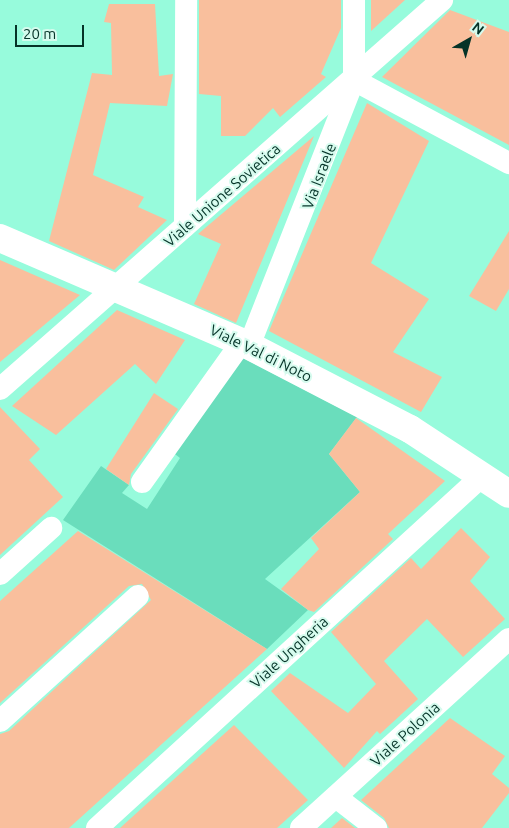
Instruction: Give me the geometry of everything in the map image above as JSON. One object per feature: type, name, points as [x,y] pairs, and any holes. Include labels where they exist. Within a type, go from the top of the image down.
[{"type":"street","points":[[185,226],[186,0]]},
{"type":"street","name":"Via Israele","points":[[142,482],[245,344],[354,80],[354,0]]},
{"type":"street","name":"Viale Unione Sovietica","points":[[0,389],[354,80],[442,0]]},
{"type":"street","points":[[354,80],[509,163]]},
{"type":"street","name":"Viale Val di Noto","points":[[0,238],[118,285],[245,344],[410,429],[509,494]]},
{"type":"street","name":"Viale Ungheria","points":[[97,828],[481,476]]},
{"type":"street","points":[[0,574],[51,528]]},
{"type":"street","points":[[0,721],[138,596]]},
{"type":"street","name":"Viale Polonia","points":[[301,828],[509,639]]},
{"type":"street","points":[[336,797],[376,828]]},
{"type":"green space","points":[[241,357],[357,417],[329,454],[360,492],[265,579],[308,610],[267,649],[63,520],[101,466],[129,485],[122,493],[147,509],[180,458],[171,451]]},
{"type":"building","points":[[199,0],[341,0],[341,28],[321,74],[326,77],[280,117],[273,108],[245,136],[221,136],[221,96],[199,94]]},
{"type":"building","points":[[371,0],[405,0],[371,31]]},
{"type":"building","points":[[109,4],[155,4],[159,76],[173,74],[167,106],[110,103],[93,175],[144,197],[138,207],[167,220],[114,270],[49,241],[92,73],[112,75],[111,23],[104,22]]},
{"type":"building","points":[[450,10],[509,32],[509,145],[382,77]]},
{"type":"building","points":[[367,103],[429,141],[371,263],[429,299],[393,352],[442,377],[421,412],[269,331]]},
{"type":"building","points":[[314,136],[236,323],[194,304],[221,244],[198,234]]},
{"type":"building","points":[[509,231],[509,289],[496,311],[469,296]]},
{"type":"building","points":[[0,260],[80,295],[0,362]]},
{"type":"building","points":[[117,310],[185,340],[156,384],[135,364],[56,435],[12,406]]},
{"type":"building","points":[[154,393],[178,409],[131,474],[129,485],[106,469]]},
{"type":"building","points":[[0,407],[40,449],[29,460],[63,497],[0,555]]},
{"type":"building","points":[[356,418],[445,481],[388,534],[393,539],[314,612],[308,610],[281,589],[319,549],[311,538],[360,492],[329,454]]},
{"type":"building","points":[[461,528],[490,557],[470,581],[505,619],[463,657],[427,619],[384,661],[418,699],[380,734],[377,731],[344,768],[271,691],[290,673],[348,713],[376,684],[331,632],[411,558],[421,569]]},
{"type":"building","points":[[78,531],[267,649],[69,828],[0,828],[0,734],[9,731],[151,600],[142,584],[129,586],[0,703],[0,601]]},
{"type":"building","points":[[450,718],[505,756],[492,774],[509,788],[509,793],[482,828],[389,828],[384,818],[361,800]]},
{"type":"building","points":[[234,725],[308,800],[277,828],[120,828]]},
{"type":"building","points":[[342,818],[355,828],[331,828]]}]
